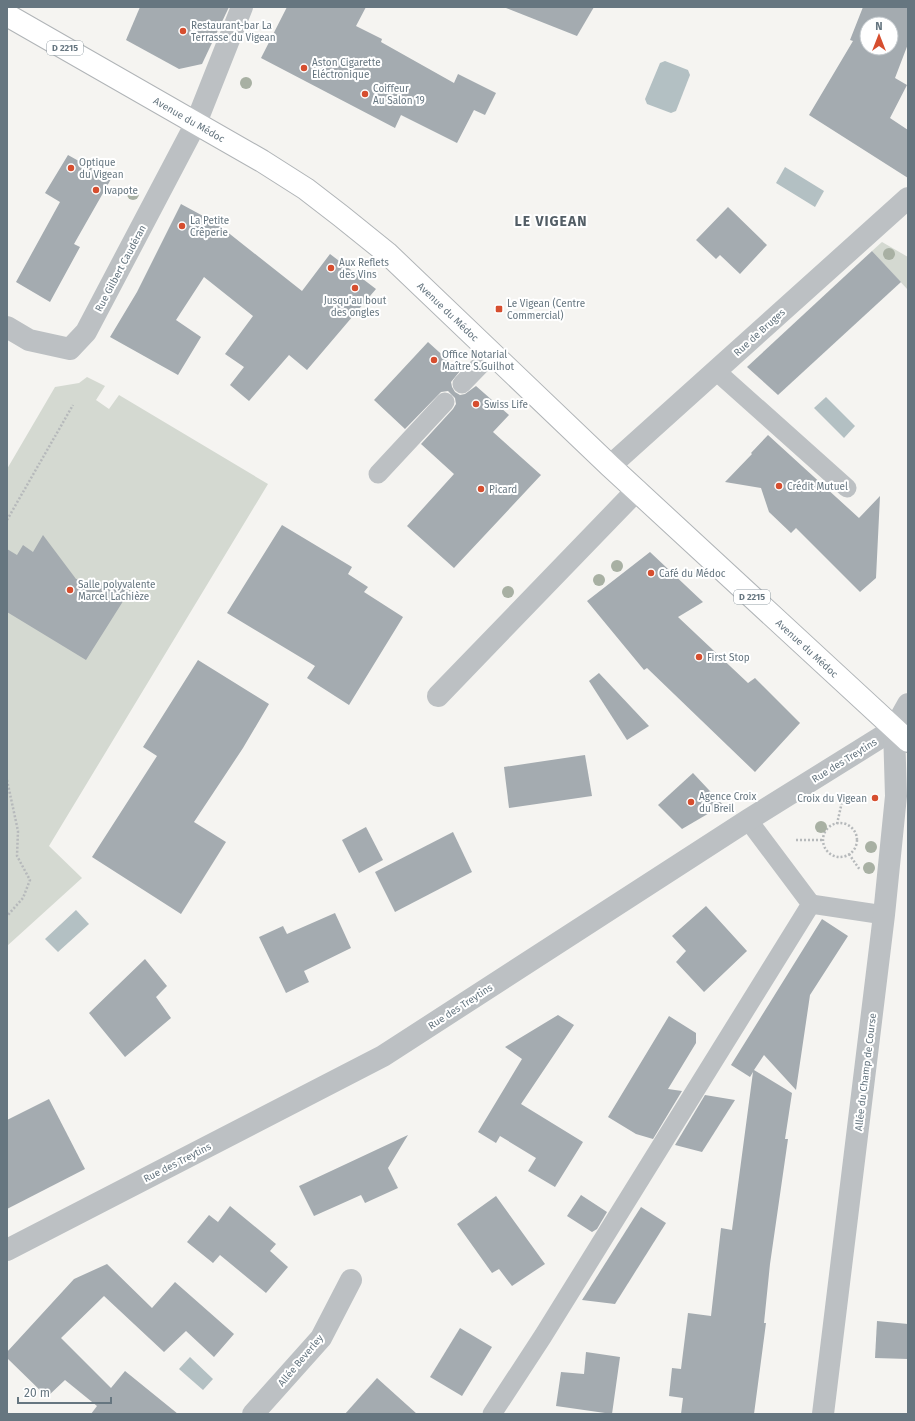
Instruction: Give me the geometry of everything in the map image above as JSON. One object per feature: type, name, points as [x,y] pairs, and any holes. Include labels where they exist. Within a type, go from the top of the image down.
[{"type":"main road","name":"Avenue du Médoc","points":[[7,15],[196,122],[300,185],[387,253],[610,466],[901,735]]},
{"type":"street","name":"Rue Gilbert Caudéran","points":[[7,327],[29,340],[70,350],[86,332],[196,122],[242,7]]},
{"type":"street","name":"Rue de Bruges","points":[[610,466],[908,198]]},
{"type":"street","points":[[438,696],[637,490]]},
{"type":"street","points":[[901,735],[908,704]]},
{"type":"street","name":"Rue des Treytins","points":[[7,1250],[383,1056],[748,820],[901,735]]},
{"type":"street","name":"Allée du Champ de Course","points":[[823,1414],[884,915],[901,735]]},
{"type":"street","name":"Allée Beverley","points":[[253,1414],[321,1338],[351,1280]]},
{"type":"lane","points":[[462,384],[492,353]]},
{"type":"lane","points":[[716,371],[846,488]]},
{"type":"lane","points":[[378,474],[445,402]]},
{"type":"lane","points":[[748,820],[811,904],[884,915]]},
{"type":"lane","points":[[492,1414],[543,1336],[811,904]]},
{"type":"path","points":[[7,520],[73,405]]},
{"type":"path","points":[[7,780],[18,831],[17,856],[30,880],[23,898],[7,916]]},
{"type":"path","points":[[837,824],[848,826],[856,834],[856,846],[844,857],[834,856],[826,850],[823,840],[824,835],[832,826],[837,824]]},
{"type":"shaded area","points":[[665,61],[688,70],[690,75],[676,111],[671,113],[647,104],[645,99],[660,63]]},
{"type":"shaded area","points":[[785,167],[824,191],[815,207],[776,183]]},
{"type":"shaded area","points":[[882,242],[908,257],[908,290],[872,251]]},
{"type":"shaded area","points":[[87,377],[105,386],[96,400],[109,409],[119,395],[268,484],[49,846],[82,878],[7,946],[7,469],[55,387],[79,383]]},
{"type":"shaded area","points":[[826,397],[855,426],[844,438],[814,408]]},
{"type":"shaded area","points":[[76,910],[89,924],[58,952],[45,939]]},
{"type":"shaded area","points":[[190,1357],[213,1379],[203,1390],[179,1369]]},
{"type":"building","points":[[140,7],[229,7],[202,64],[179,69],[126,40]]},
{"type":"building","points":[[287,7],[366,7],[356,26],[382,39],[381,42],[454,83],[458,74],[496,93],[485,115],[474,110],[457,143],[401,115],[395,128],[261,58]]},
{"type":"building","points":[[594,7],[577,36],[506,8]]},
{"type":"building","points":[[863,7],[908,7],[908,44],[895,78],[907,85],[890,118],[908,130],[908,178],[809,115],[853,41],[850,40],[859,17],[859,56],[899,56],[899,16],[859,16]]},
{"type":"building","points":[[68,155],[111,179],[74,244],[80,247],[50,302],[16,282],[60,202],[45,193]]},
{"type":"building","points":[[181,204],[216,223],[302,291],[330,254],[376,289],[307,370],[289,355],[249,401],[230,385],[244,367],[225,354],[253,316],[204,277],[176,320],[201,337],[178,375],[110,337],[137,292]]},
{"type":"building","points":[[728,207],[767,245],[740,274],[720,255],[716,259],[696,240]]},
{"type":"building","points":[[872,251],[901,282],[778,395],[747,367]]},
{"type":"building","points":[[428,342],[460,371],[451,382],[455,392],[460,395],[465,394],[476,386],[509,415],[493,432],[541,475],[454,568],[407,526],[454,474],[421,444],[453,409],[456,404],[455,398],[448,391],[441,392],[405,429],[374,400]]},
{"type":"building","points":[[768,435],[859,518],[880,496],[876,578],[860,592],[796,528],[791,533],[769,512],[761,488],[725,482]]},
{"type":"building","points":[[282,525],[352,567],[348,574],[368,587],[364,592],[403,617],[349,705],[307,678],[315,666],[227,613]]},
{"type":"building","name":"Salle polyvalente Marcel Lachièze","points":[[43,535],[76,579],[132,587],[86,660],[7,612],[7,549],[17,555],[23,545],[33,552]]},
{"type":"building","points":[[650,552],[703,602],[678,617],[748,683],[755,678],[800,723],[755,772],[647,668],[644,670],[587,601]]},
{"type":"building","points":[[198,660],[269,704],[243,748],[194,822],[226,842],[181,914],[92,857],[157,756],[143,747]]},
{"type":"building","points":[[599,673],[649,726],[627,740],[589,681]]},
{"type":"building","points":[[585,755],[592,796],[509,808],[504,767]]},
{"type":"building","points":[[693,773],[723,805],[682,829],[658,805]]},
{"type":"building","points":[[366,827],[383,860],[359,873],[342,840]]},
{"type":"building","points":[[453,832],[472,872],[395,912],[375,872]]},
{"type":"building","points":[[706,906],[747,951],[704,992],[676,962],[686,951],[672,936]]},
{"type":"building","points":[[335,913],[351,948],[304,971],[309,982],[286,993],[259,937],[283,926],[287,934]]},
{"type":"building","points":[[822,919],[848,936],[810,995],[796,1090],[764,1055],[754,1070],[792,1093],[785,1139],[788,1139],[770,1264],[764,1323],[766,1323],[754,1414],[681,1414],[683,1398],[669,1396],[672,1368],[681,1369],[688,1313],[711,1316],[721,1228],[732,1230],[753,1072],[750,1077],[731,1065]]},
{"type":"building","points":[[145,959],[167,986],[156,997],[171,1018],[125,1057],[89,1013]]},
{"type":"building","points":[[558,1015],[574,1025],[521,1104],[583,1142],[555,1187],[528,1171],[536,1158],[500,1136],[496,1143],[478,1132],[522,1059],[505,1047]]},
{"type":"building","points":[[669,1016],[696,1033],[696,1043],[668,1089],[682,1091],[653,1139],[636,1134],[608,1117]]},
{"type":"building","points":[[705,1095],[735,1100],[702,1152],[675,1145]]},
{"type":"building","points":[[49,1099],[85,1169],[7,1209],[7,1120]]},
{"type":"building","points":[[408,1135],[388,1168],[398,1188],[365,1203],[361,1195],[314,1216],[299,1186]]},
{"type":"building","points":[[581,1195],[607,1212],[597,1229],[592,1232],[567,1216]]},
{"type":"building","points":[[496,1196],[545,1264],[512,1286],[499,1269],[492,1273],[457,1224]]},
{"type":"building","points":[[230,1206],[276,1244],[270,1251],[288,1267],[266,1293],[220,1255],[213,1263],[187,1242],[209,1215],[218,1222]]},
{"type":"building","points":[[641,1207],[666,1223],[615,1304],[582,1300]]},
{"type":"building","points":[[107,1264],[152,1308],[175,1282],[234,1334],[214,1357],[186,1331],[164,1352],[104,1296],[61,1338],[111,1388],[125,1371],[178,1414],[91,1414],[97,1406],[65,1380],[47,1397],[7,1358],[7,1352],[74,1279]]},
{"type":"building","points":[[877,1321],[908,1324],[908,1359],[875,1358]]},
{"type":"building","points":[[460,1328],[492,1347],[462,1396],[430,1377]]},
{"type":"building","points":[[586,1352],[620,1357],[612,1414],[556,1406],[561,1372],[584,1374]]},
{"type":"building","points":[[377,1378],[417,1414],[345,1414]]},
{"type":"place","name":"Restaurant-bar La Terrasse du Vigean","points":[[183,31]]},
{"type":"place","name":"Aston Cigarette Eléctronique","points":[[304,68]]},
{"type":"place","name":"Coiffeur Au Salon 19","points":[[365,94]]},
{"type":"place","name":"Optique du Vigean","points":[[71,168]]},
{"type":"place","name":"Ivapote","points":[[96,190]]},
{"type":"place","name":"La Petite Crêperie","points":[[182,226]]},
{"type":"place","name":"Aux Reflets des Vins","points":[[331,268]]},
{"type":"place","name":"Jusqu'au bout des ongles","points":[[355,288]]},
{"type":"place","name":"Le Vigean (Centre Commercial)","points":[[499,309]]},
{"type":"place","name":"Office Notarial Maître S.Guilhot","points":[[434,360]]},
{"type":"place","name":"Swiss Life","points":[[476,404]]},
{"type":"place","name":"Crédit Mutuel","points":[[779,486]]},
{"type":"place","name":"Picard","points":[[481,489]]},
{"type":"place","name":"Café du Médoc","points":[[651,573]]},
{"type":"place","name":"Salle polyvalente Marcel Lachièze","points":[[70,590]]},
{"type":"place","name":"First Stop","points":[[699,657]]},
{"type":"place","name":"Croix du Vigean","points":[[875,798]]},
{"type":"place","name":"Agence Croix du Breil","points":[[691,802]]},
{"type":"district","name":"LE VIGEAN","points":[[551,221]]}]
